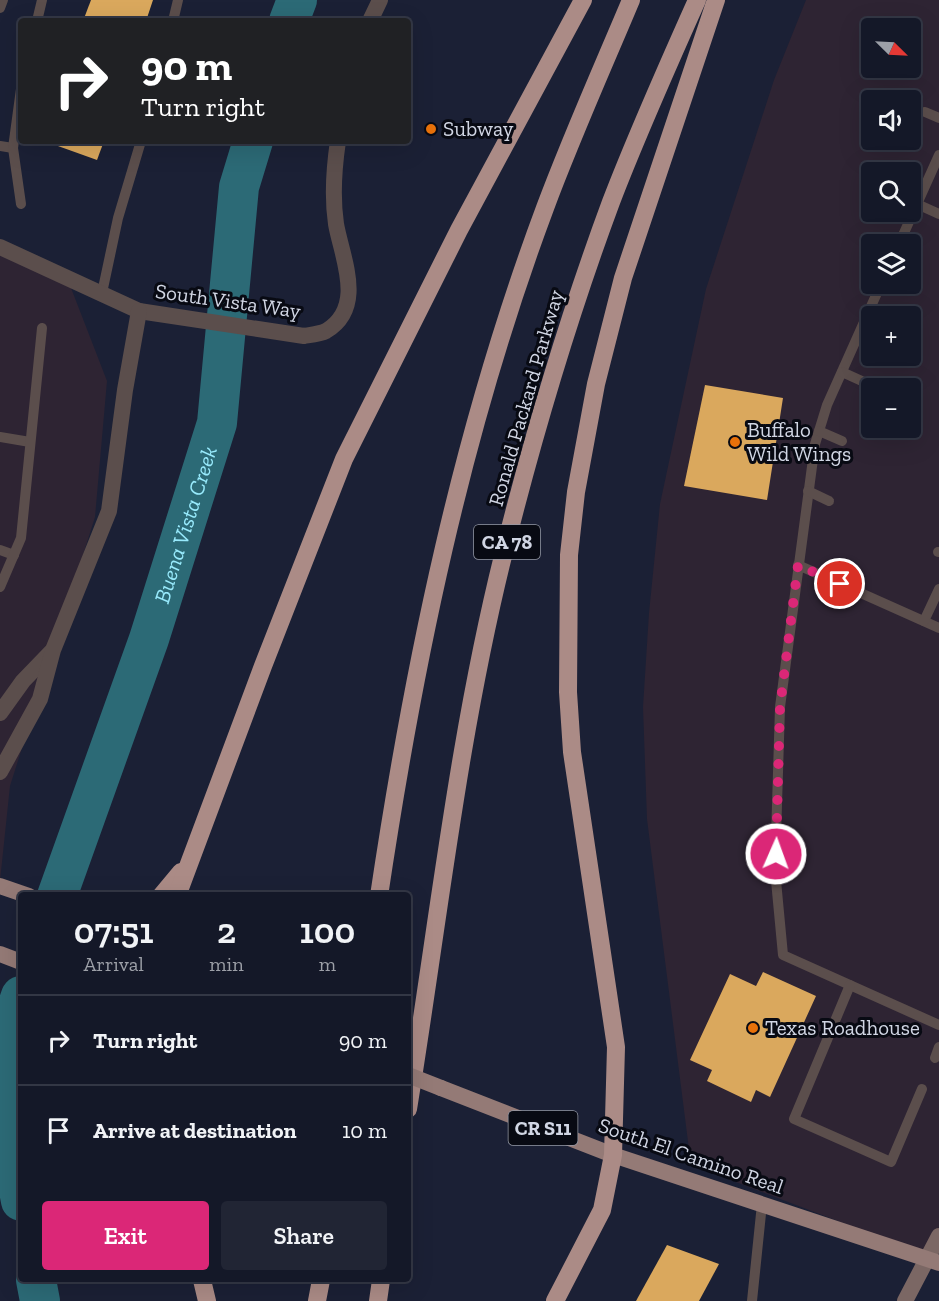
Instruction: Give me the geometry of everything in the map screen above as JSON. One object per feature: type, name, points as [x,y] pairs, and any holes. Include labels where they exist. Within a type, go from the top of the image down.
[{"type":"highway","points":[[178,892],[344,459],[459,230],[583,0]]},
{"type":"highway","name":"Ronald Packard Parkway","points":[[380,892],[402,748],[421,650],[479,410],[544,208],[631,0]]},
{"type":"highway","name":"Ronald Packard Parkway","points":[[411,1089],[470,712],[503,558],[543,405],[576,302],[612,202],[697,0]]},
{"type":"highway","points":[[555,1301],[602,1210],[613,1155],[616,1047],[572,752],[567,692],[569,555],[576,492],[596,384],[623,278],[716,0]]},
{"type":"highway","points":[[164,892],[188,864]]},
{"type":"highway","points":[[202,1282],[207,1301]]},
{"type":"highway","points":[[317,1301],[321,1282]]},
{"type":"highway","points":[[378,1301],[381,1282]]},
{"type":"main road","points":[[0,886],[20,892]]},
{"type":"main road","points":[[0,954],[18,961]]},
{"type":"main road","name":"South El Camino Real","points":[[411,1076],[613,1155],[936,1260]]},
{"type":"main road","points":[[905,1301],[936,1260],[939,1236]]},
{"type":"street","points":[[371,18],[380,0]]},
{"type":"street","name":"South Vista Way","points":[[0,247],[139,311],[304,336],[326,331],[340,316],[349,297],[349,274],[336,223],[333,170],[337,144]]},
{"type":"street","name":"South Vista Way","points":[[0,772],[40,699],[53,650],[109,511],[125,390],[139,311]]},
{"type":"street","name":"South Vista Way","points":[[0,713],[23,681],[53,650]]},
{"type":"lane","points":[[38,18],[42,0]]},
{"type":"lane","points":[[174,18],[178,0]]},
{"type":"lane","points":[[925,112],[939,118]]},
{"type":"lane","points":[[18,114],[14,148],[21,204]]},
{"type":"lane","points":[[102,293],[118,218],[140,144]]},
{"type":"lane","points":[[0,146],[14,148]]},
{"type":"lane","points":[[921,195],[939,155]]},
{"type":"lane","points":[[921,206],[939,214]]},
{"type":"lane","points":[[0,587],[21,538],[42,328]]},
{"type":"lane","points":[[861,333],[827,405],[819,431],[808,491],[780,707],[776,870],[783,955],[939,1025]]},
{"type":"lane","points":[[842,372],[861,381]]},
{"type":"lane","points":[[819,431],[842,441]]},
{"type":"lane","points":[[0,437],[30,442]]},
{"type":"lane","points":[[808,491],[829,501]]},
{"type":"lane","points":[[0,549],[14,555]]},
{"type":"lane","points":[[798,565],[939,628]]},
{"type":"lane","points":[[924,621],[939,589]]},
{"type":"lane","points":[[850,985],[794,1119],[891,1162],[922,1089]]},
{"type":"lane","points":[[752,1301],[762,1204]]},
{"type":"shaded area","points":[[806,0],[939,0],[939,1228],[927,1255],[691,1165],[647,819],[643,707],[649,613],[660,504],[706,289],[774,80]]},
{"type":"shaded area","points":[[0,246],[66,275],[107,381],[95,517],[10,786],[0,881]]},
{"type":"building","points":[[91,0],[153,0],[147,18],[84,18]]},
{"type":"building","points":[[52,144],[103,144],[97,160]]},
{"type":"building","name":"Buffalo Wild Wings","points":[[705,385],[783,398],[767,500],[684,486]]},
{"type":"building","name":"Texas Roadhouse","points":[[763,972],[816,996],[770,1097],[756,1090],[751,1102],[707,1081],[712,1070],[690,1060],[730,974],[756,986]]},
{"type":"building","points":[[667,1245],[719,1264],[699,1301],[636,1301]]},
{"type":"waterway","name":"Buena Vista Creek","points":[[290,18],[297,0]]},
{"type":"waterway","name":"Buena Vista Creek","points":[[58,892],[149,639],[217,423],[239,187],[252,144]]},
{"type":"waterway","name":"Buena Vista Creek","points":[[18,1004],[10,1026],[12,1155],[18,1186]]},
{"type":"waterway","name":"Buena Vista Creek","points":[[36,1282],[40,1301]]},
{"type":"place","name":"Subway","points":[[431,129]]},
{"type":"place","name":"Buffalo Wild Wings","points":[[735,442]]},
{"type":"place","name":"Texas Roadhouse","points":[[753,1028]]},
{"type":"route","points":[[776,854],[780,707],[798,565],[840,584]]}]
